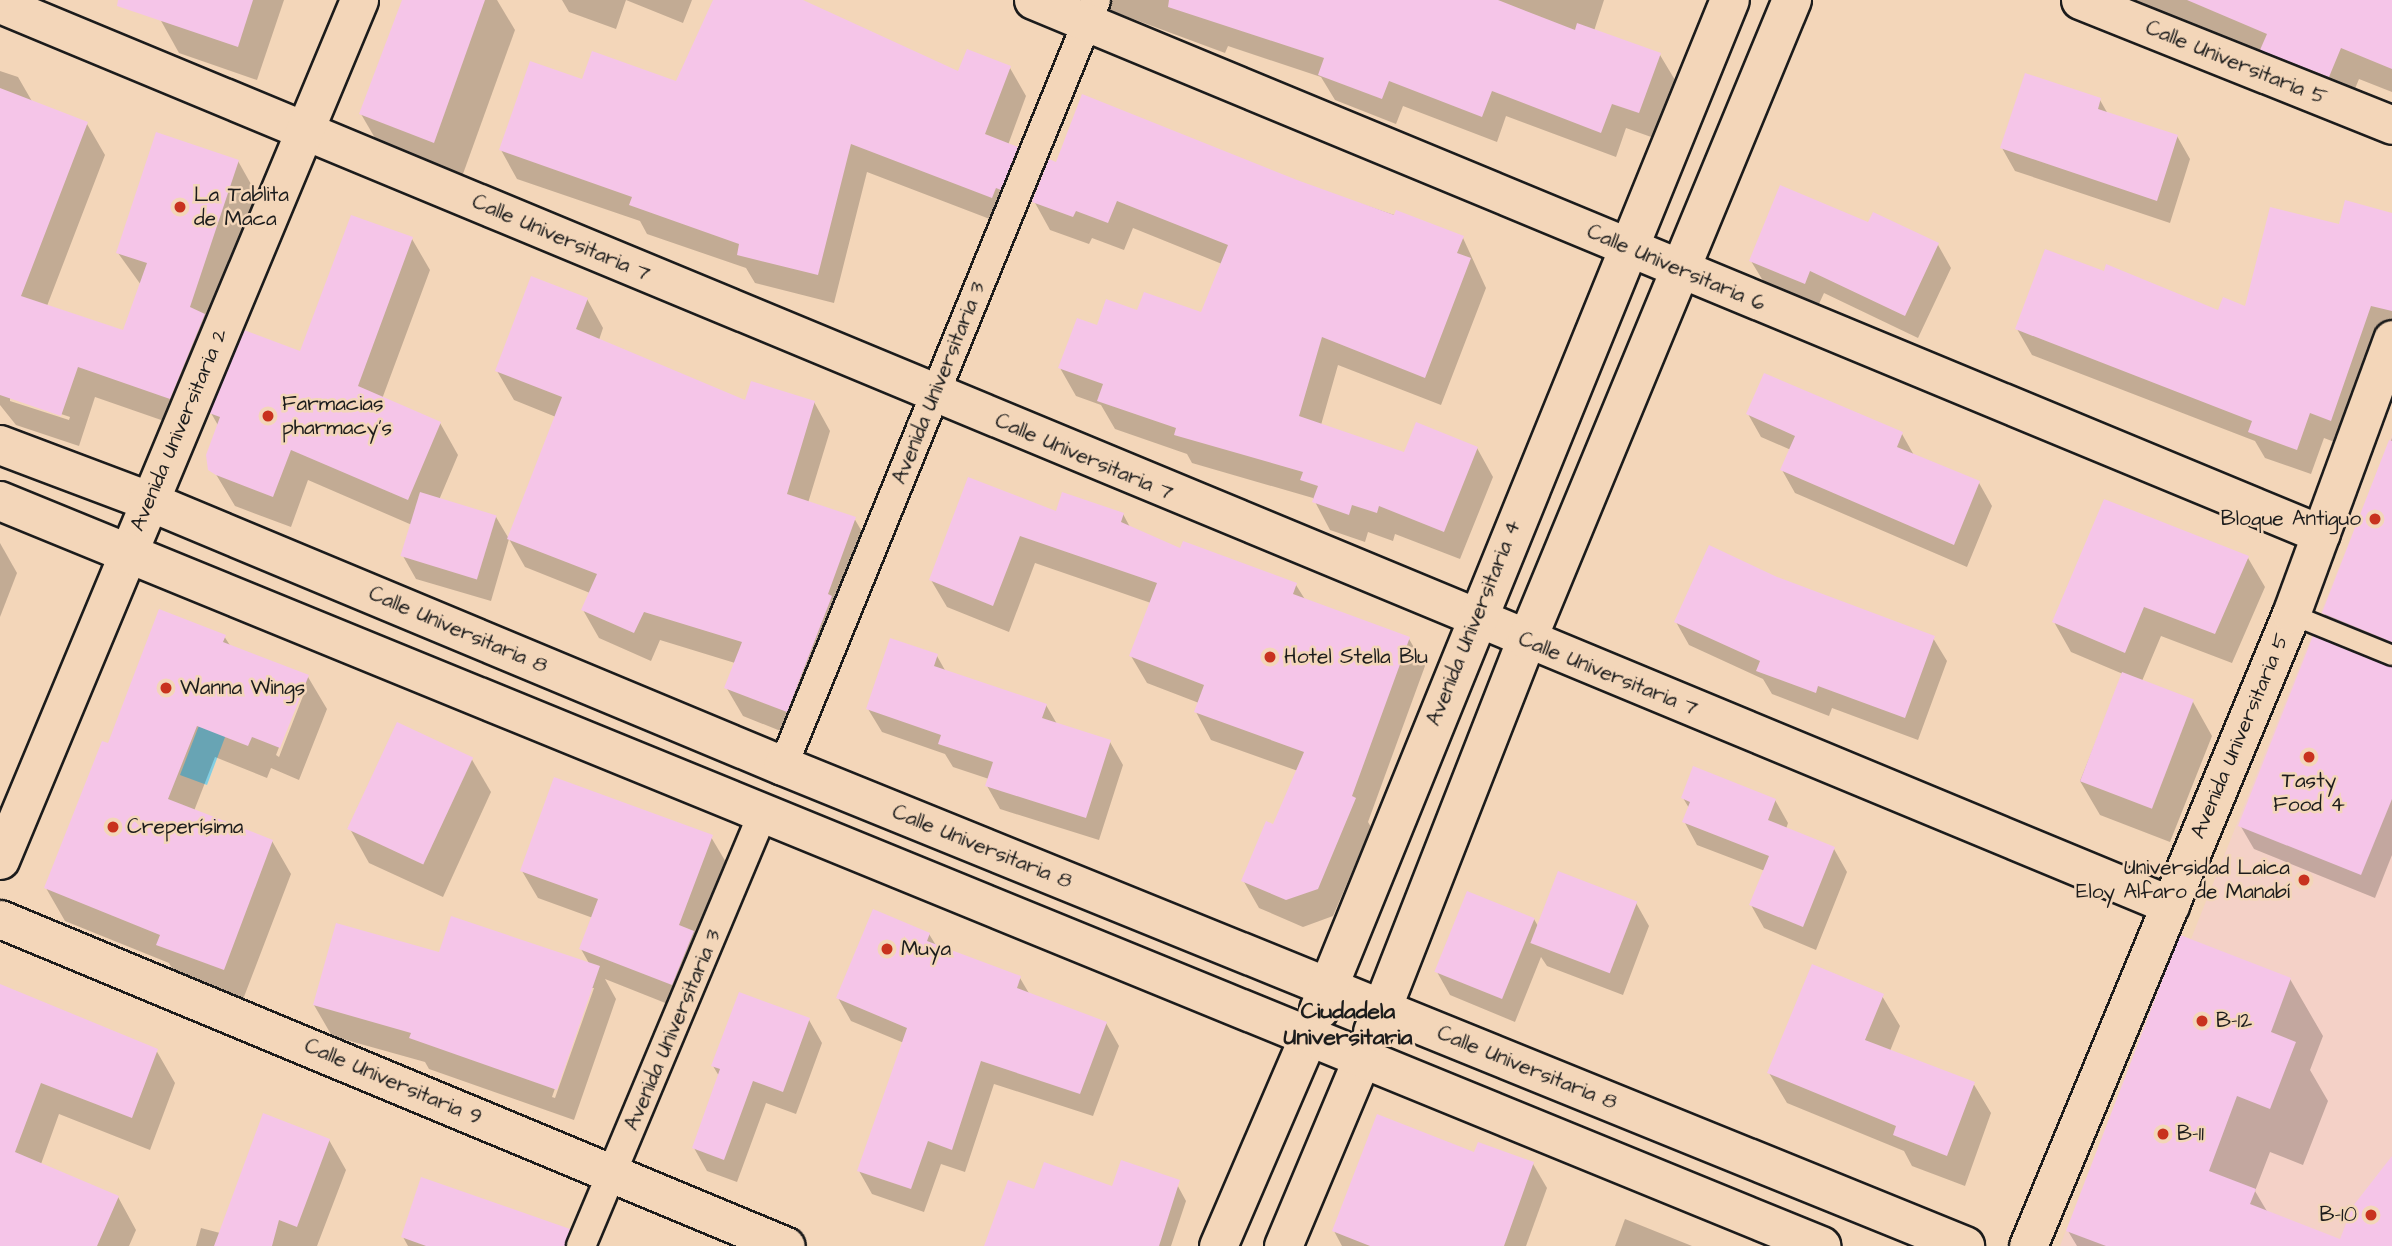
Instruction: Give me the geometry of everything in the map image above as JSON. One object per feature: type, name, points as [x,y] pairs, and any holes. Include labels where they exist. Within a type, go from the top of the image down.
[{"type":"street","name":"Avenida Universitaria 2","points":[[0,860],[359,0]]},
{"type":"street","name":"Calle Universitaria 6","points":[[1033,0],[1093,11],[1682,271],[2321,534]]},
{"type":"street","name":"Avenida Universitaria 4","points":[[1218,1246],[1308,1037],[1475,619],[1730,0]]},
{"type":"street","points":[[1283,1246],[1382,1010],[1527,640],[1793,0]]},
{"type":"street","name":"Calle Universitaria 5","points":[[2080,0],[2392,125]]},
{"type":"street","name":"Calle Universitaria 7","points":[[0,4],[1475,619],[2170,905]]},
{"type":"street","name":"Avenida Universitaria 3","points":[[783,766],[1093,11]]},
{"type":"street","name":"Avenida Universitaria 5","points":[[2028,1246],[2291,614],[2392,339]]},
{"type":"street","name":"Calle Universitaria 8","points":[[0,445],[148,501],[783,766],[1965,1246]]},
{"type":"street","points":[[0,501],[1821,1246]]},
{"type":"street","points":[[458,689],[480,639]]},
{"type":"street","points":[[764,814],[783,766]]},
{"type":"street","name":"Avenida Universitaria 3","points":[[581,1246],[764,814]]},
{"type":"street","name":"Calle Universitaria 9","points":[[0,919],[786,1246]]},
{"type":"lane","points":[[2291,614],[2392,655]]},
{"type":"shaded area","name":"Universidad Laica Eloy Alfaro de Manabí","points":[[2392,434],[2392,1246],[2060,1246],[2179,934],[2191,939]]},
{"type":"water","points":[[218,676],[230,724],[207,785],[180,775]]},
{"type":"building","points":[[118,0],[253,0],[238,47],[117,6]]},
{"type":"building","points":[[402,0],[485,0],[434,143],[359,114]]},
{"type":"building","points":[[713,0],[803,0],[958,71],[967,49],[1011,66],[985,134],[1018,147],[1001,190],[996,188],[992,198],[851,144],[818,275],[737,255],[739,244],[629,205],[632,197],[499,150],[530,61],[582,79],[592,51],[676,81]]},
{"type":"building","points":[[1169,0],[1498,0],[1575,30],[1577,23],[1661,53],[1639,113],[1612,104],[1601,133],[1492,91],[1482,117],[1389,81],[1382,99],[1318,75],[1324,58],[1168,7]]},
{"type":"building","points":[[2187,0],[2392,0],[2392,69],[2341,48],[2329,77],[2260,50],[2267,34]]},
{"type":"building","points":[[2025,73],[2101,98],[2098,109],[2178,135],[2157,201],[2000,148]]},
{"type":"building","points":[[0,88],[88,122],[21,296],[123,330],[147,263],[116,253],[156,132],[239,160],[190,307],[205,314],[170,399],[78,367],[61,416],[0,395]]},
{"type":"building","points":[[1082,94],[1297,180],[1394,215],[1396,210],[1464,236],[1457,253],[1471,258],[1425,378],[1322,337],[1299,416],[1404,452],[1416,422],[1478,447],[1444,532],[1379,506],[1377,513],[1352,505],[1349,515],[1312,502],[1318,486],[1300,480],[1303,472],[1174,435],[1176,428],[1097,401],[1103,384],[1058,368],[1077,318],[1097,325],[1106,299],[1137,310],[1144,292],[1201,312],[1228,245],[1117,201],[1108,223],[1076,211],[1073,217],[1032,202],[1049,159],[1056,162]]},
{"type":"building","points":[[1780,185],[1868,222],[1873,212],[1939,243],[1905,316],[1810,271],[1805,284],[1749,261]]},
{"type":"building","points":[[2345,200],[2392,213],[2392,311],[2371,306],[2331,421],[2310,413],[2297,450],[2248,432],[2252,421],[2015,329],[2045,249],[2104,271],[2106,264],[2218,310],[2223,297],[2245,306],[2270,207],[2339,224]]},
{"type":"building","points":[[351,215],[413,237],[358,386],[441,422],[408,500],[291,450],[273,497],[216,475],[208,470],[206,455],[220,417],[209,413],[244,330],[300,351]]},
{"type":"building","points":[[531,276],[588,298],[576,329],[745,400],[751,381],[815,401],[787,494],[856,517],[828,594],[832,596],[787,712],[724,688],[742,642],[644,612],[634,633],[581,610],[597,574],[507,539],[562,397],[495,371]]},
{"type":"building","points":[[1764,373],[1903,432],[1897,447],[1980,481],[1954,545],[1780,470],[1795,436],[1746,414]]},
{"type":"building","name":"Bloque Antiguo","points":[[2389,440],[2392,441],[2392,642],[2322,613]]},
{"type":"building","points":[[968,477],[1056,511],[1062,492],[1124,513],[1121,522],[1180,548],[1183,541],[1297,583],[1293,594],[1410,637],[1352,796],[1356,798],[1318,889],[1286,900],[1241,881],[1266,821],[1273,824],[1304,752],[1194,712],[1204,685],[1129,656],[1157,583],[1020,536],[993,606],[929,580]]},
{"type":"building","points":[[420,492],[497,515],[477,579],[400,556]]},
{"type":"building","points":[[2104,499],[2249,556],[2215,634],[2144,607],[2125,653],[2052,622]]},
{"type":"building","points":[[1709,545],[1777,577],[1935,636],[1905,718],[1818,686],[1816,693],[1756,671],[1760,661],[1674,622]]},
{"type":"building","points":[[159,609],[226,635],[223,642],[309,675],[280,748],[252,737],[248,746],[197,726],[168,799],[273,840],[224,970],[156,945],[160,935],[44,888],[102,741],[108,743]]},
{"type":"building","points":[[2313,636],[2392,667],[2392,799],[2361,875],[2238,826]]},
{"type":"building","points":[[890,638],[938,654],[934,666],[1047,704],[1042,718],[1111,740],[1086,818],[985,786],[993,762],[938,744],[941,735],[866,709]]},
{"type":"building","points":[[2122,672],[2194,700],[2152,809],[2080,781]]},
{"type":"building","points":[[397,722],[473,757],[423,864],[347,829]]},
{"type":"building","points":[[1693,766],[1776,799],[1768,820],[1835,847],[1803,927],[1749,905],[1769,856],[1682,822],[1690,802],[1681,798]]},
{"type":"building","points":[[554,777],[713,835],[679,925],[694,931],[672,985],[579,949],[598,899],[520,871]]},
{"type":"building","points":[[1558,871],[1637,901],[1610,973],[1530,943]]},
{"type":"building","points":[[1467,891],[1535,918],[1502,999],[1434,972]]},
{"type":"building","points":[[873,909],[930,933],[927,941],[1021,976],[1017,988],[1107,1022],[1080,1094],[981,1061],[952,1150],[928,1141],[911,1189],[857,1171],[907,1028],[836,998]]},
{"type":"building","points":[[451,916],[600,966],[557,1090],[409,1038],[411,1033],[313,1005],[336,923],[439,952]]},
{"type":"building","points":[[2180,935],[2291,978],[2271,1032],[2296,1042],[2270,1109],[2237,1096],[2209,1171],[2256,1189],[2250,1204],[2340,1239],[2353,1206],[2392,1156],[2392,1246],[2106,1246],[2066,1231]]},
{"type":"building","points":[[1812,964],[1884,994],[1865,1040],[1975,1082],[1947,1156],[1893,1135],[1896,1126],[1767,1073]]},
{"type":"building","points":[[0,984],[158,1049],[132,1118],[41,1083],[15,1152],[119,1196],[97,1246],[0,1246]]},
{"type":"building","points":[[739,992],[810,1018],[783,1092],[753,1081],[724,1160],[692,1148],[720,1069],[711,1066]]},
{"type":"building","points":[[263,1113],[330,1139],[297,1227],[279,1220],[272,1246],[214,1246]]},
{"type":"building","points":[[1377,1114],[1474,1152],[1478,1142],[1534,1162],[1504,1246],[1370,1246],[1332,1231]]},
{"type":"building","points":[[1121,1160],[1180,1180],[1159,1246],[984,1246],[1008,1180],[1034,1189],[1044,1162],[1112,1186]]},
{"type":"building","points":[[421,1177],[570,1229],[565,1246],[426,1246],[401,1237]]},
{"type":"place","name":"La Tablita de Maca","points":[[180,207]]},
{"type":"place","name":"Farmacias pharmacy's","points":[[268,416]]},
{"type":"place","name":"Bloque Antiguo","points":[[2375,519]]},
{"type":"place","name":"Hotel Stella Blu","points":[[1270,657]]},
{"type":"place","name":"Wanna Wings","points":[[166,688]]},
{"type":"place","name":"Tasty Food 4","points":[[2309,757]]},
{"type":"place","name":"Creperísima","points":[[113,827]]},
{"type":"place","name":"Universidad Laica Eloy Alfaro de Manabí","points":[[2304,880]]},
{"type":"place","name":"Muya","points":[[887,949]]},
{"type":"place","name":"B-12","points":[[2202,1021]]},
{"type":"place","name":"B-11","points":[[2163,1134]]},
{"type":"place","name":"B-10","points":[[2371,1215]]},
{"type":"district","name":"Ciudadela Universitaria","points":[[1348,1024]]}]
